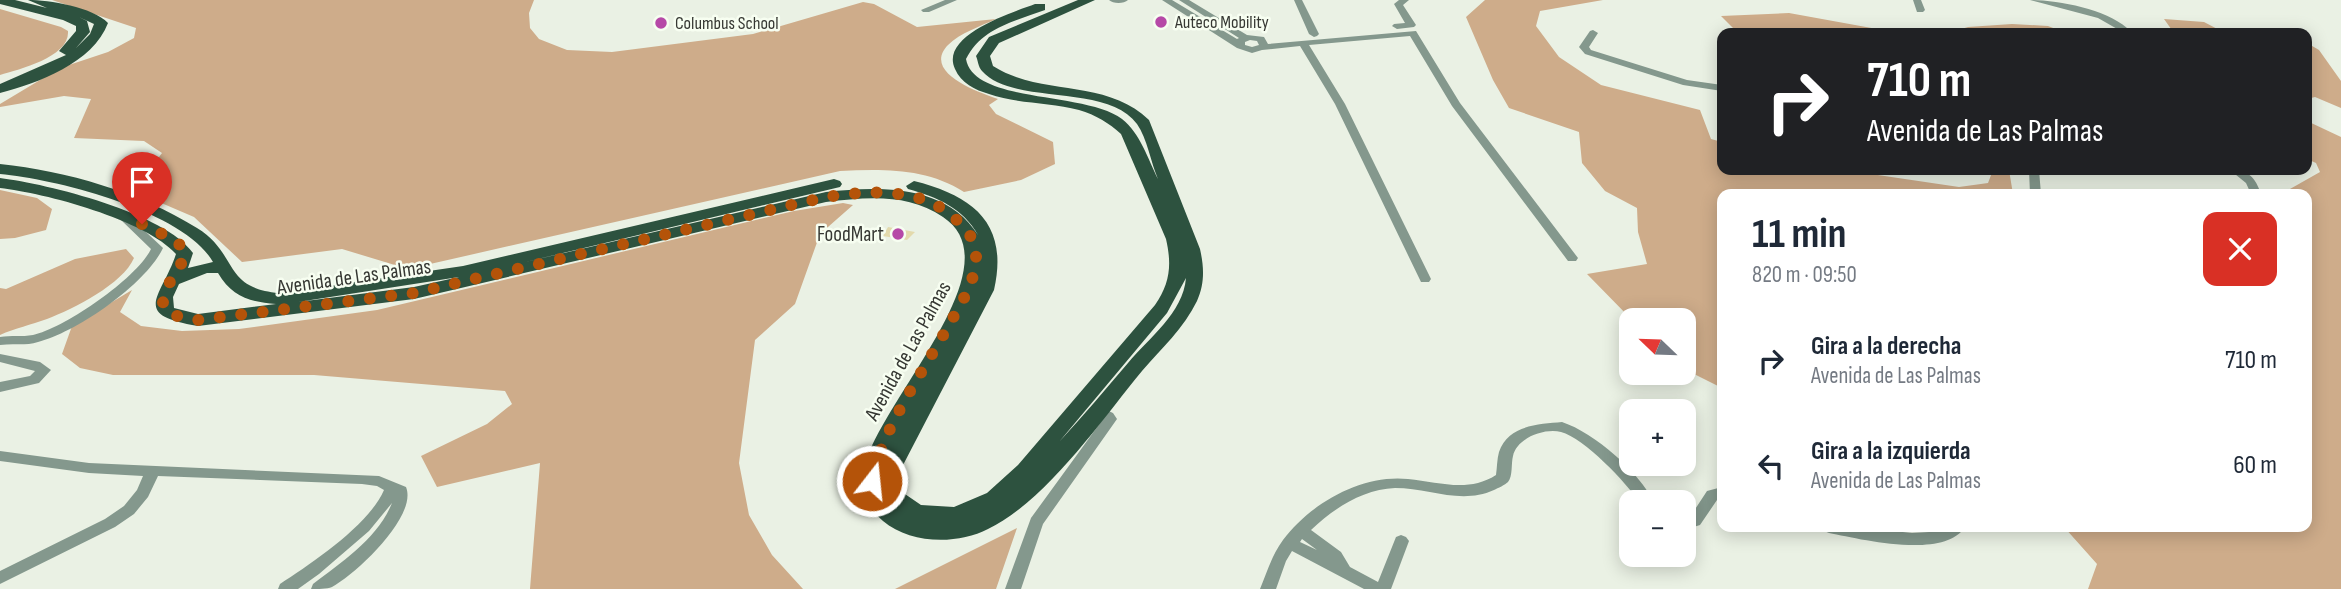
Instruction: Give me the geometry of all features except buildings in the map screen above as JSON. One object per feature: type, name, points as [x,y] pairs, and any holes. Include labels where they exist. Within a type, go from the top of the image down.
[{"type":"main road","points":[[0,89],[71,57],[89,44],[100,31],[101,23],[95,18],[34,0]]},
{"type":"main road","name":"Avenida de Las Palmas","points":[[242,293],[279,299],[417,279],[821,186],[884,181],[923,188],[955,201],[975,217],[988,235],[992,262],[985,290],[893,460],[890,488],[903,505],[914,510],[948,517],[966,513],[984,506],[1020,475],[1161,309],[1171,294],[1179,266],[1174,239],[1128,132],[1118,121],[1083,107],[981,88],[962,72],[959,59],[961,53],[981,32],[1059,0]]},
{"type":"main road","name":"Avenida de Las Palmas","points":[[0,183],[30,186],[170,236],[182,246],[185,253],[162,296],[164,309],[179,317],[210,319],[414,293],[826,197],[863,192],[924,200],[946,211],[969,233],[976,254],[971,281],[964,298],[884,443],[875,464],[872,481],[875,498],[884,510],[899,522],[935,531],[950,531],[981,524],[1015,504],[1098,411],[1191,296],[1197,276],[1192,249],[1146,126],[1137,116],[1108,100],[1004,80],[988,71],[983,59],[989,45],[1003,35],[1089,0]]},
{"type":"main road","points":[[0,1],[68,18],[82,24],[83,32],[69,50],[0,82]]},
{"type":"main road","points":[[0,169],[52,175],[171,220],[203,239],[218,254],[230,282],[242,293],[232,307],[210,319]]},
{"type":"main road","points":[[170,282],[204,268],[225,267]]},
{"type":"street","points":[[926,10],[953,0]]},
{"type":"street","points":[[1113,0],[1124,0]]},
{"type":"street","points":[[1166,0],[1242,41]]},
{"type":"street","points":[[1184,0],[1242,41],[1248,50],[1262,43],[1314,34],[1410,25],[1398,4],[1405,0]]},
{"type":"street","points":[[1298,0],[1314,34]]},
{"type":"street","points":[[1916,0],[1920,10]]},
{"type":"street","points":[[2034,0],[2101,16],[2122,28]]},
{"type":"street","points":[[1262,43],[1303,43],[1413,33],[1456,104],[1572,258]]},
{"type":"street","points":[[1593,33],[1584,47],[1588,52],[1686,83],[1717,87]]},
{"type":"street","points":[[1303,43],[1340,104],[1425,279]]},
{"type":"street","points":[[2242,175],[2251,181],[2254,189]]},
{"type":"street","points":[[0,341],[33,339],[54,331],[131,283],[149,266],[157,248],[125,218]]},
{"type":"street","points":[[0,358],[35,365],[44,370],[34,380],[0,387]]},
{"type":"street","points":[[1013,589],[1036,523],[1110,419],[1108,415],[1098,411]]},
{"type":"street","points":[[1268,589],[1279,558],[1289,543],[1345,496],[1368,485],[1393,483],[1469,493],[1490,488],[1503,478],[1506,452],[1515,440],[1532,429],[1562,427],[1586,439],[1639,490]]},
{"type":"street","points":[[0,456],[89,468],[362,480],[393,486],[401,491],[402,499],[397,513],[361,556],[320,589]]},
{"type":"street","points":[[0,578],[110,523],[129,510],[143,493],[153,470]]},
{"type":"street","points":[[286,589],[338,551],[390,499],[393,486]]},
{"type":"street","points":[[1696,519],[1712,495],[1717,494]]},
{"type":"street","points":[[1301,531],[1336,556],[1346,574]]},
{"type":"street","points":[[1861,532],[1899,538],[1935,538],[1948,532]]},
{"type":"street","points":[[1289,543],[1380,589],[1401,541]]},
{"type":"shaded area","points":[[52,0],[534,0],[529,13],[530,28],[539,39],[567,50],[612,52],[753,34],[863,2],[874,4],[917,27],[996,19],[971,30],[948,45],[942,55],[942,64],[947,73],[968,87],[998,99],[989,105],[996,114],[1053,142],[1055,164],[1021,180],[964,192],[950,184],[920,174],[889,170],[840,171],[408,269],[342,249],[242,262],[194,217],[124,187],[148,172],[162,153],[144,141],[74,138],[91,99],[64,96],[0,107],[0,104],[60,68],[108,52],[134,38],[136,28]]},
{"type":"shaded area","points":[[1485,0],[1603,0],[1540,11],[1536,26],[1559,57],[1601,85],[1700,110],[1711,139],[1717,141],[1717,175],[1878,175],[1959,187],[1988,183],[1991,175],[2010,175],[2012,189],[1717,189],[1717,386],[1696,375],[1696,308],[1620,308],[1587,274],[1647,264],[1638,232],[1637,208],[1605,191],[1582,163],[1579,132],[1509,108],[1493,80],[1466,17]]},
{"type":"shaded area","points":[[0,9],[61,27],[68,31],[66,40],[53,55],[0,75]]},
{"type":"shaded area","points":[[1789,13],[1872,28],[1733,28],[1721,16]]},
{"type":"shaded area","points":[[2164,19],[2204,22],[2215,28],[2170,28]]},
{"type":"shaded area","points":[[2012,24],[2053,28],[1965,28]]},
{"type":"shaded area","points":[[2312,46],[2319,50],[2341,81],[2341,108],[2312,98]]},
{"type":"shaded area","points":[[2312,123],[2341,137],[2341,589],[2088,589],[2097,564],[2068,532],[2312,532],[2312,189],[2290,189],[2320,172],[2316,163],[2312,161]]},
{"type":"shaded area","points":[[0,190],[37,198],[52,209],[46,230],[0,239]]},
{"type":"shaded area","points":[[843,203],[853,205],[820,234],[795,304],[755,340],[739,463],[749,515],[772,555],[803,589],[530,589],[540,463],[437,487],[421,456],[487,424],[512,404],[505,391],[314,375],[113,375],[80,368],[62,354],[72,326],[132,290],[120,312],[141,326],[182,331],[239,329],[377,310],[794,211]]},
{"type":"shaded area","points":[[126,249],[134,258],[128,268],[108,286],[58,315],[0,335],[0,288],[6,289],[75,259]]},
{"type":"shaded area","points":[[1017,528],[996,589],[895,589]]},
{"type":"place","name":"Auteco Mobility","points":[[1161,22]]},
{"type":"place","name":"Columbus School","points":[[661,23]]},
{"type":"place","name":"FoodMart","points":[[898,234]]},
{"type":"route","points":[[142,224],[170,236],[182,246],[185,253],[162,296],[164,309],[169,314],[198,320],[375,300],[462,284],[826,197],[879,192],[924,200],[946,211],[964,226],[973,242],[975,267],[964,298],[884,443],[875,464],[872,481]]}]
